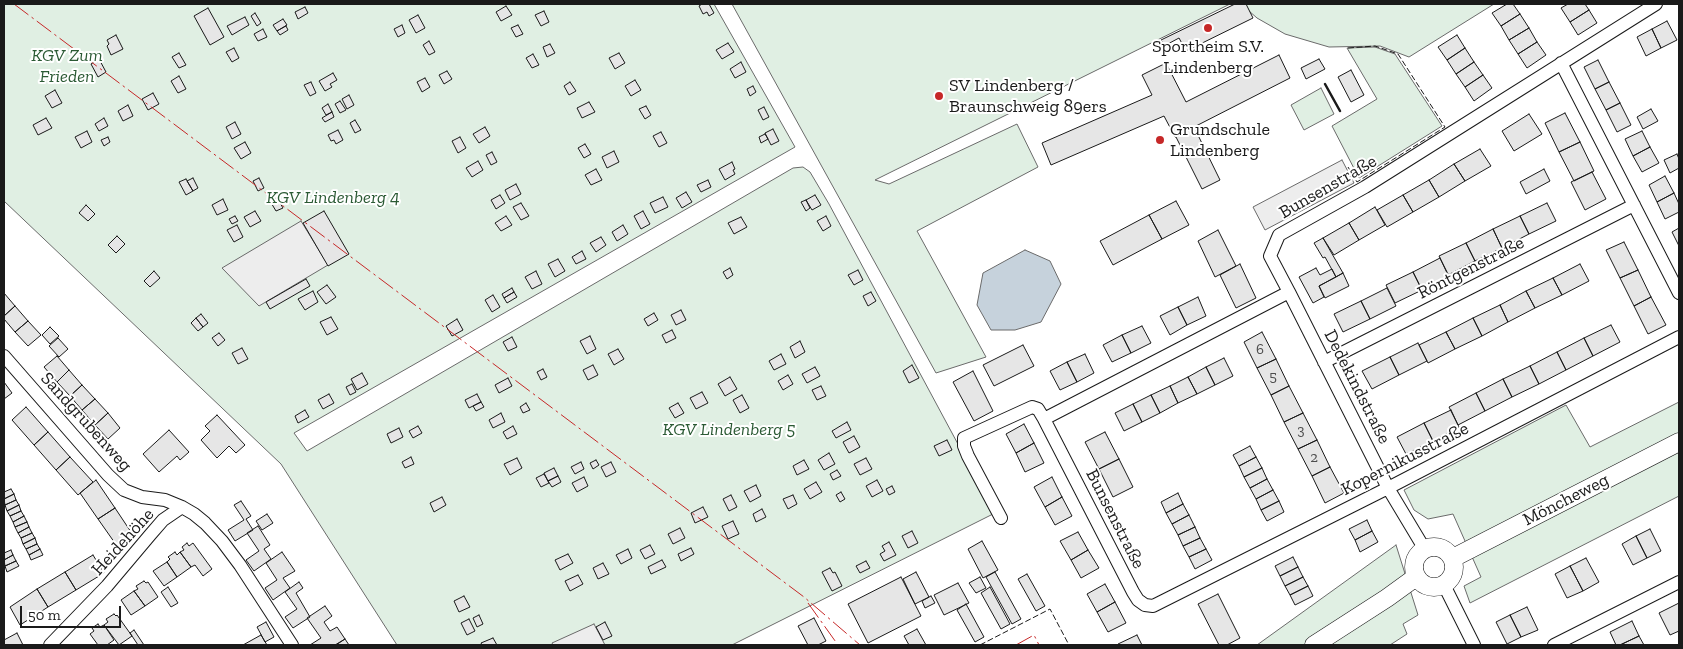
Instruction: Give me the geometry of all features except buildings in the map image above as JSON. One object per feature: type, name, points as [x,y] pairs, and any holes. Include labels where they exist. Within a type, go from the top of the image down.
[{"type":"main road","name":"Möncheweg","points":[[1453,558],[1679,442]]},
{"type":"main road","points":[[1440,547],[1448,551],[1453,558],[1454,573],[1444,585],[1429,587],[1416,577],[1414,571],[1415,558],[1424,548],[1440,547]]},
{"type":"main road","points":[[1314,645],[1416,577]]},
{"type":"street","name":"Bunsenstraße","points":[[1289,292],[1270,256],[1279,235],[1365,187],[1656,4]]},
{"type":"street","points":[[1561,63],[1679,293]]},
{"type":"street","name":"Röntgenstraße","points":[[1324,362],[1634,205]]},
{"type":"street","points":[[1002,518],[968,456],[964,446],[964,438],[1032,407],[1038,409],[1044,419],[1289,292]]},
{"type":"street","name":"Dedekindstraße","points":[[1289,292],[1388,488],[1424,548]]},
{"type":"street","name":"Kopernikusstraße","points":[[1145,605],[1153,606],[1161,603],[1679,337]]},
{"type":"street","name":"Sandgrubenweg","points":[[4,356],[124,490],[142,497],[166,500],[182,507],[200,519],[222,541],[240,565],[292,645]]},
{"type":"street","name":"Bunsenstraße","points":[[1044,419],[1132,592],[1145,605]]},
{"type":"street","name":"Heidehöhe","points":[[50,645],[107,586],[163,520],[182,507]]},
{"type":"street","points":[[1554,645],[1578,640],[1679,582]]},
{"type":"street","points":[[1444,585],[1474,645]]},
{"type":"green space","points":[[4,4],[714,4],[795,147],[294,433],[307,451],[793,168],[803,167],[810,172],[829,204],[995,513],[732,645],[397,645],[281,464],[4,201]]},
{"type":"green space","points":[[732,4],[1230,4],[875,180],[889,184],[1017,124],[1038,167],[917,231],[986,357],[936,373]]},
{"type":"green space","points":[[1241,4],[1494,4],[1409,57],[1380,46],[1329,47],[1285,34],[1257,18]]},
{"type":"green space","points":[[1375,47],[1395,54],[1442,126],[1359,178],[1332,126],[1377,99],[1347,48]]},
{"type":"green space","points":[[1321,88],[1334,114],[1304,130],[1291,105]]},
{"type":"green space","points":[[1679,402],[1679,496],[1470,603],[1464,586],[1481,577],[1453,514],[1428,519],[1414,510],[1404,490],[1566,405],[1590,447]]},
{"type":"green space","points":[[1396,545],[1418,615],[1403,624],[1407,634],[1390,645],[1257,645]]},
{"type":"shaded area","points":[[1342,160],[1354,183],[1265,230],[1253,207]]},
{"type":"shaded area","points":[[301,221],[328,265],[259,306],[222,268]]},
{"type":"shaded area","points":[[1025,250],[1050,261],[1061,284],[1041,322],[1015,330],[991,330],[977,305],[983,273]]},
{"type":"shaded area","points":[[594,624],[605,645],[553,645],[552,643]]},
{"type":"fence","points":[[1348,48],[1375,46],[1398,54],[1445,127],[1357,182],[1348,167]]},
{"type":"fence","points":[[980,645],[1050,609],[1069,645]]},
{"type":"wall","points":[[1325,84],[1340,111]]},
{"type":"power","points":[[14,4],[804,597],[860,645]]},
{"type":"power","points":[[808,603],[838,645]]},
{"type":"power","points":[[1016,645],[1034,635],[1039,645]]},
{"type":"place","name":"Sportheim S.V. Lindenberg","points":[[1208,28]]},
{"type":"place","name":"SV Lindenberg / Braunschweig 89ers","points":[[939,96]]},
{"type":"place","name":"Grundschule Lindenberg","points":[[1160,140]]},
{"type":"park label","name":"KGV Zum Frieden","points":[[67,66]]},
{"type":"park label","name":"KGV Lindenberg 4","points":[[333,198]]},
{"type":"park label","name":"KGV Lindenberg 5","points":[[729,430]]}]
